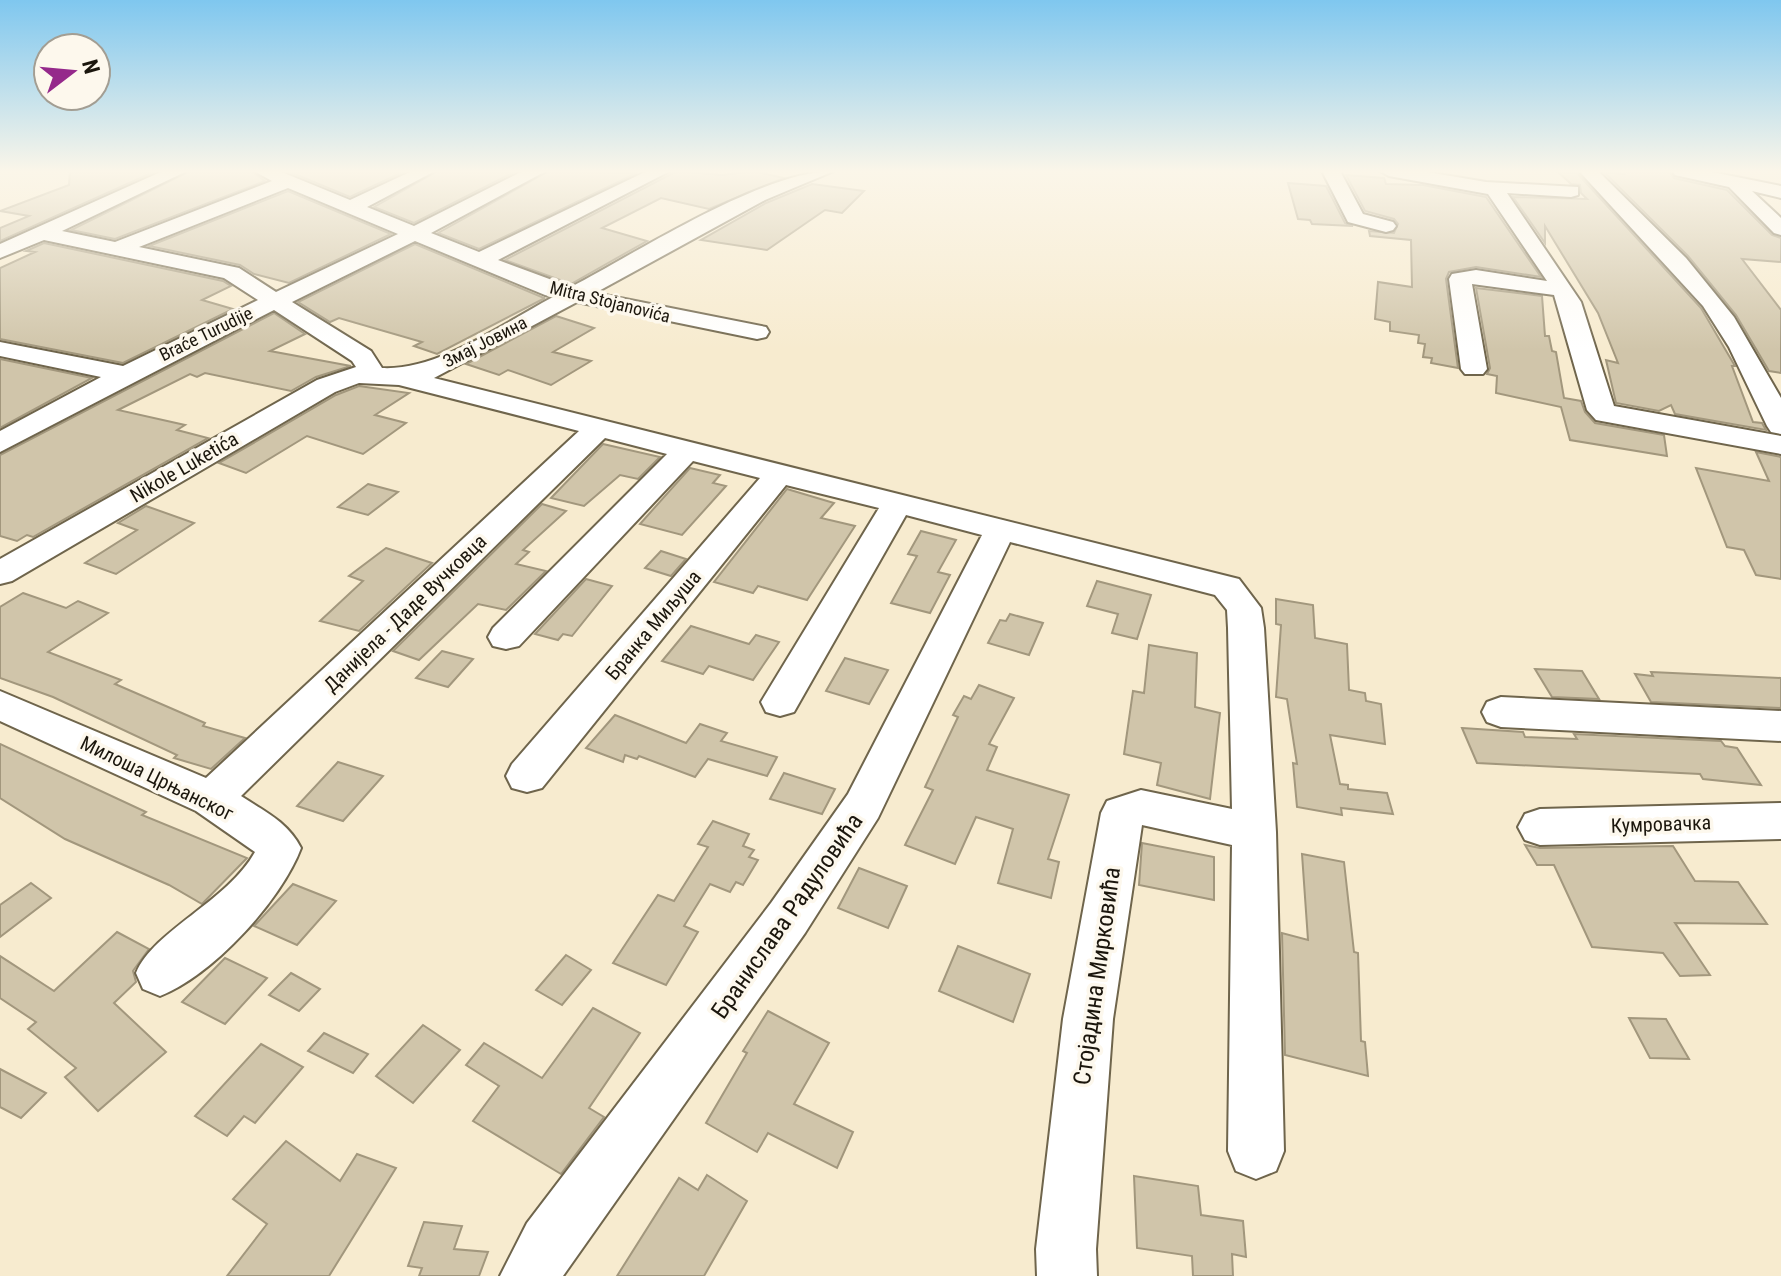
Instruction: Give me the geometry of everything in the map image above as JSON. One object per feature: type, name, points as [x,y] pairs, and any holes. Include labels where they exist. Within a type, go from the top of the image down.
[{"type":"street","points":[[0,252],[46,231]]},
{"type":"street","points":[[121,247],[163,231]]},
{"type":"street","name":"Mitra Stojanovića","points":[[412,231],[553,290],[757,332]]},
{"type":"street","name":"Braće Turudije","points":[[0,443],[123,374],[419,231]]},
{"type":"street","points":[[480,260],[540,231]]},
{"type":"street","name":"Змај Јовина","points":[[386,376],[430,371],[694,231]]},
{"type":"street","points":[[1523,231],[1563,290],[1601,410],[1606,414],[1781,445]]},
{"type":"street","points":[[1648,231],[1724,320],[1747,357],[1781,426]]},
{"type":"street","points":[[41,233],[121,247],[231,273],[362,356],[386,376],[1227,587],[1244,608],[1254,832],[1256,1151]]},
{"type":"street","points":[[1474,369],[1460,279],[1476,277],[1563,290]]},
{"type":"street","points":[[0,349],[123,374]]},
{"type":"street","name":"Nikole Luketića","points":[[0,573],[326,386],[345,378],[386,376]]},
{"type":"street","name":"Данијела - Даде Вучковца","points":[[211,799],[599,428]]},
{"type":"street","points":[[506,637],[687,450]]},
{"type":"street","name":"Бранка Миљуша","points":[[527,776],[779,474]]},
{"type":"street","points":[[780,702],[897,504]]},
{"type":"street","name":"Бранислава Радуловића","points":[[530,1276],[548,1244],[788,918],[863,806],[1000,530]]},
{"type":"street","name":"Милоша Црњанског","points":[[0,705],[211,799],[268,836],[279,848],[275,863],[257,887],[160,973]]},
{"type":"street","points":[[1501,712],[1781,726]]},
{"type":"street","name":"Стојадина Мирковића","points":[[1067,1276],[1066,1249],[1088,1019],[1122,813],[1141,807],[1254,832]]},
{"type":"street","name":"Кумровачка","points":[[1540,827],[1781,821]]},
{"type":"building","points":[[0,231],[23,231],[0,241]]},
{"type":"building","points":[[74,231],[137,231],[115,239]]},
{"type":"building","points":[[188,231],[383,231],[391,234],[289,283],[254,274],[240,265],[149,246]]},
{"type":"building","points":[[442,231],[517,231],[479,249],[438,233]]},
{"type":"building","points":[[562,231],[611,231],[647,241],[571,284],[505,260]]},
{"type":"building","points":[[718,231],[795,231],[767,250],[701,240]]},
{"type":"building","points":[[1369,231],[1394,233],[1395,231],[1509,231],[1541,277],[1476,267],[1449,272],[1446,279],[1458,368],[1431,363],[1432,358],[1423,357],[1425,344],[1418,343],[1419,335],[1390,331],[1390,322],[1375,319],[1378,282],[1412,287],[1411,240],[1370,236]]},
{"type":"building","points":[[1536,231],[1545,231],[1545,243]]},
{"type":"building","points":[[1548,231],[1630,231],[1701,308],[1735,366],[1732,366],[1753,422],[1762,423],[1766,430],[1675,414],[1671,405],[1659,411],[1616,403],[1606,360],[1618,363],[1598,313]]},
{"type":"building","points":[[1663,231],[1768,231],[1781,238],[1781,262],[1742,259],[1781,310],[1781,373],[1769,371],[1736,315],[1688,256]]},
{"type":"building","points":[[44,243],[223,281],[231,286],[202,300],[233,309],[123,363],[0,339],[0,268],[35,252],[26,251]]},
{"type":"building","points":[[415,244],[545,298],[437,354],[414,346],[422,342],[339,318],[330,322],[298,302]]},
{"type":"building","points":[[1476,288],[1542,296],[1545,336],[1549,336],[1552,351],[1556,352],[1564,398],[1581,401],[1585,412],[1595,423],[1664,435],[1667,456],[1570,440],[1561,407],[1496,393],[1497,376],[1487,374],[1490,368]]},
{"type":"building","points":[[274,313],[305,334],[270,351],[351,366],[316,377],[291,391],[205,373],[197,377],[190,374],[118,410],[185,425],[177,430],[208,438],[33,537],[27,535],[17,541],[0,536],[0,455]]},
{"type":"building","points":[[556,316],[594,328],[553,352],[591,361],[551,385],[508,370],[499,375],[466,364]]},
{"type":"building","points":[[0,359],[92,378],[0,428]]},
{"type":"building","points":[[359,386],[409,393],[375,415],[406,423],[363,454],[307,436],[246,473],[219,463],[336,395]]},
{"type":"building","points":[[603,444],[660,457],[638,479],[620,475],[584,506],[551,498]]},
{"type":"building","points":[[1756,452],[1781,457],[1781,579],[1756,575],[1744,550],[1727,547],[1696,468],[1769,481]]},
{"type":"building","points":[[690,468],[720,475],[713,483],[726,486],[682,535],[640,524]]},
{"type":"building","points":[[368,484],[398,492],[368,515],[338,507]]},
{"type":"building","points":[[787,489],[834,503],[821,518],[855,526],[807,600],[758,586],[753,593],[714,582]]},
{"type":"building","points":[[542,504],[566,511],[523,550],[529,552],[516,564],[546,571],[506,610],[478,604],[419,660],[393,651]]},
{"type":"building","points":[[146,506],[194,523],[116,574],[85,563],[137,530],[118,523]]},
{"type":"building","points":[[921,531],[956,540],[938,572],[950,575],[930,613],[891,603],[917,556],[908,554]]},
{"type":"building","points":[[386,548],[432,563],[359,631],[320,621],[363,581],[349,576]]},
{"type":"building","points":[[661,551],[686,559],[671,576],[645,568]]},
{"type":"building","points":[[586,579],[612,586],[572,636],[563,634],[558,640],[535,634]]},
{"type":"building","points":[[1097,581],[1151,595],[1137,639],[1112,633],[1118,614],[1087,606]]},
{"type":"building","points":[[23,593],[66,608],[78,601],[108,613],[48,652],[121,680],[115,684],[205,723],[203,726],[245,738],[211,769],[174,758],[177,755],[53,697],[0,678],[0,607]]},
{"type":"building","points":[[1276,599],[1313,605],[1315,638],[1347,644],[1349,690],[1365,693],[1366,701],[1381,704],[1385,744],[1330,735],[1340,784],[1348,785],[1348,789],[1387,793],[1393,814],[1341,808],[1342,815],[1297,807],[1293,763],[1297,764],[1287,699],[1276,697],[1281,625],[1276,624]]},
{"type":"building","points":[[1010,614],[1043,623],[1029,655],[988,643],[1000,620],[1006,621]]},
{"type":"building","points":[[691,626],[749,644],[756,635],[779,642],[753,680],[709,666],[703,674],[662,661]]},
{"type":"building","points":[[1149,645],[1197,653],[1195,707],[1220,713],[1210,799],[1157,785],[1161,763],[1124,754],[1133,691],[1144,693]]},
{"type":"building","points":[[442,651],[473,659],[448,687],[416,678]]},
{"type":"building","points":[[845,658],[888,670],[869,704],[826,691]]},
{"type":"building","points":[[1535,669],[1582,671],[1599,699],[1552,697]]},
{"type":"building","points":[[1651,672],[1781,678],[1781,708],[1651,702],[1635,674],[1653,676]]},
{"type":"building","points":[[979,685],[1014,698],[989,744],[997,747],[987,770],[1069,795],[1048,859],[1059,862],[1051,898],[998,883],[1013,829],[976,817],[955,864],[905,845],[933,790],[925,787],[958,717],[953,715],[964,696],[971,699]]},
{"type":"building","points":[[615,715],[686,743],[700,724],[727,733],[721,741],[777,757],[767,776],[708,759],[695,777],[639,756],[637,759],[625,755],[623,762],[586,748]]},
{"type":"building","points":[[1462,728],[1523,732],[1525,737],[1577,739],[1574,734],[1721,741],[1725,746],[1737,748],[1761,785],[1703,779],[1700,774],[1477,763]]},
{"type":"building","points":[[0,744],[146,812],[142,815],[247,858],[202,904],[169,885],[65,839],[0,798]]},
{"type":"building","points":[[338,762],[383,776],[343,821],[297,806]]},
{"type":"building","points":[[784,773],[835,789],[822,814],[770,799]]},
{"type":"building","points":[[713,821],[749,834],[743,846],[754,850],[749,857],[758,860],[743,885],[736,882],[730,892],[710,884],[684,926],[698,932],[666,985],[613,963],[658,895],[674,901],[708,847],[698,844]]},
{"type":"building","points":[[1142,843],[1214,857],[1214,900],[1139,885]]},
{"type":"building","points":[[1525,845],[1540,848],[1673,846],[1695,881],[1738,882],[1767,924],[1675,923],[1710,975],[1680,976],[1663,953],[1592,947],[1554,865],[1537,865]]},
{"type":"building","points":[[1302,854],[1344,862],[1354,952],[1358,953],[1361,1041],[1365,1042],[1368,1076],[1285,1055],[1282,933],[1308,940]]},
{"type":"building","points":[[859,868],[907,886],[888,928],[838,908]]},
{"type":"building","points":[[31,883],[51,898],[0,937],[0,905]]},
{"type":"building","points":[[293,884],[336,901],[297,945],[254,926]]},
{"type":"building","points":[[117,932],[149,949],[133,971],[136,982],[114,1003],[166,1052],[98,1111],[65,1077],[76,1068],[28,1029],[36,1022],[0,998],[0,956],[54,991]]},
{"type":"building","points":[[958,946],[1030,974],[1013,1022],[939,991]]},
{"type":"building","points":[[566,955],[591,970],[562,1005],[536,990]]},
{"type":"building","points":[[225,958],[267,978],[225,1024],[182,1002]]},
{"type":"building","points":[[291,973],[320,989],[299,1011],[269,995]]},
{"type":"building","points":[[593,1008],[640,1033],[589,1108],[604,1117],[561,1174],[473,1121],[499,1086],[466,1065],[484,1043],[542,1078]]},
{"type":"building","points":[[768,1011],[829,1043],[794,1104],[853,1132],[837,1168],[768,1133],[757,1152],[706,1123],[747,1053],[743,1051]]},
{"type":"building","points":[[1629,1018],[1666,1019],[1689,1059],[1650,1058]]},
{"type":"building","points":[[423,1025],[460,1050],[413,1103],[376,1076]]},
{"type":"building","points":[[324,1033],[368,1054],[353,1073],[308,1051]]},
{"type":"building","points":[[261,1044],[303,1067],[255,1123],[244,1116],[227,1136],[195,1116]]},
{"type":"building","points":[[0,1069],[46,1093],[21,1118],[0,1107]]},
{"type":"building","points":[[286,1141],[340,1181],[357,1154],[396,1168],[329,1276],[227,1276],[267,1224],[233,1199]]},
{"type":"building","points":[[707,1175],[747,1201],[704,1276],[617,1276],[679,1178],[698,1190]]},
{"type":"building","points":[[1134,1176],[1198,1186],[1201,1215],[1243,1221],[1246,1257],[1232,1254],[1233,1276],[1193,1276],[1192,1256],[1137,1248]]},
{"type":"building","points":[[424,1222],[462,1226],[454,1249],[488,1252],[479,1276],[419,1276],[422,1268],[408,1266]]}]
